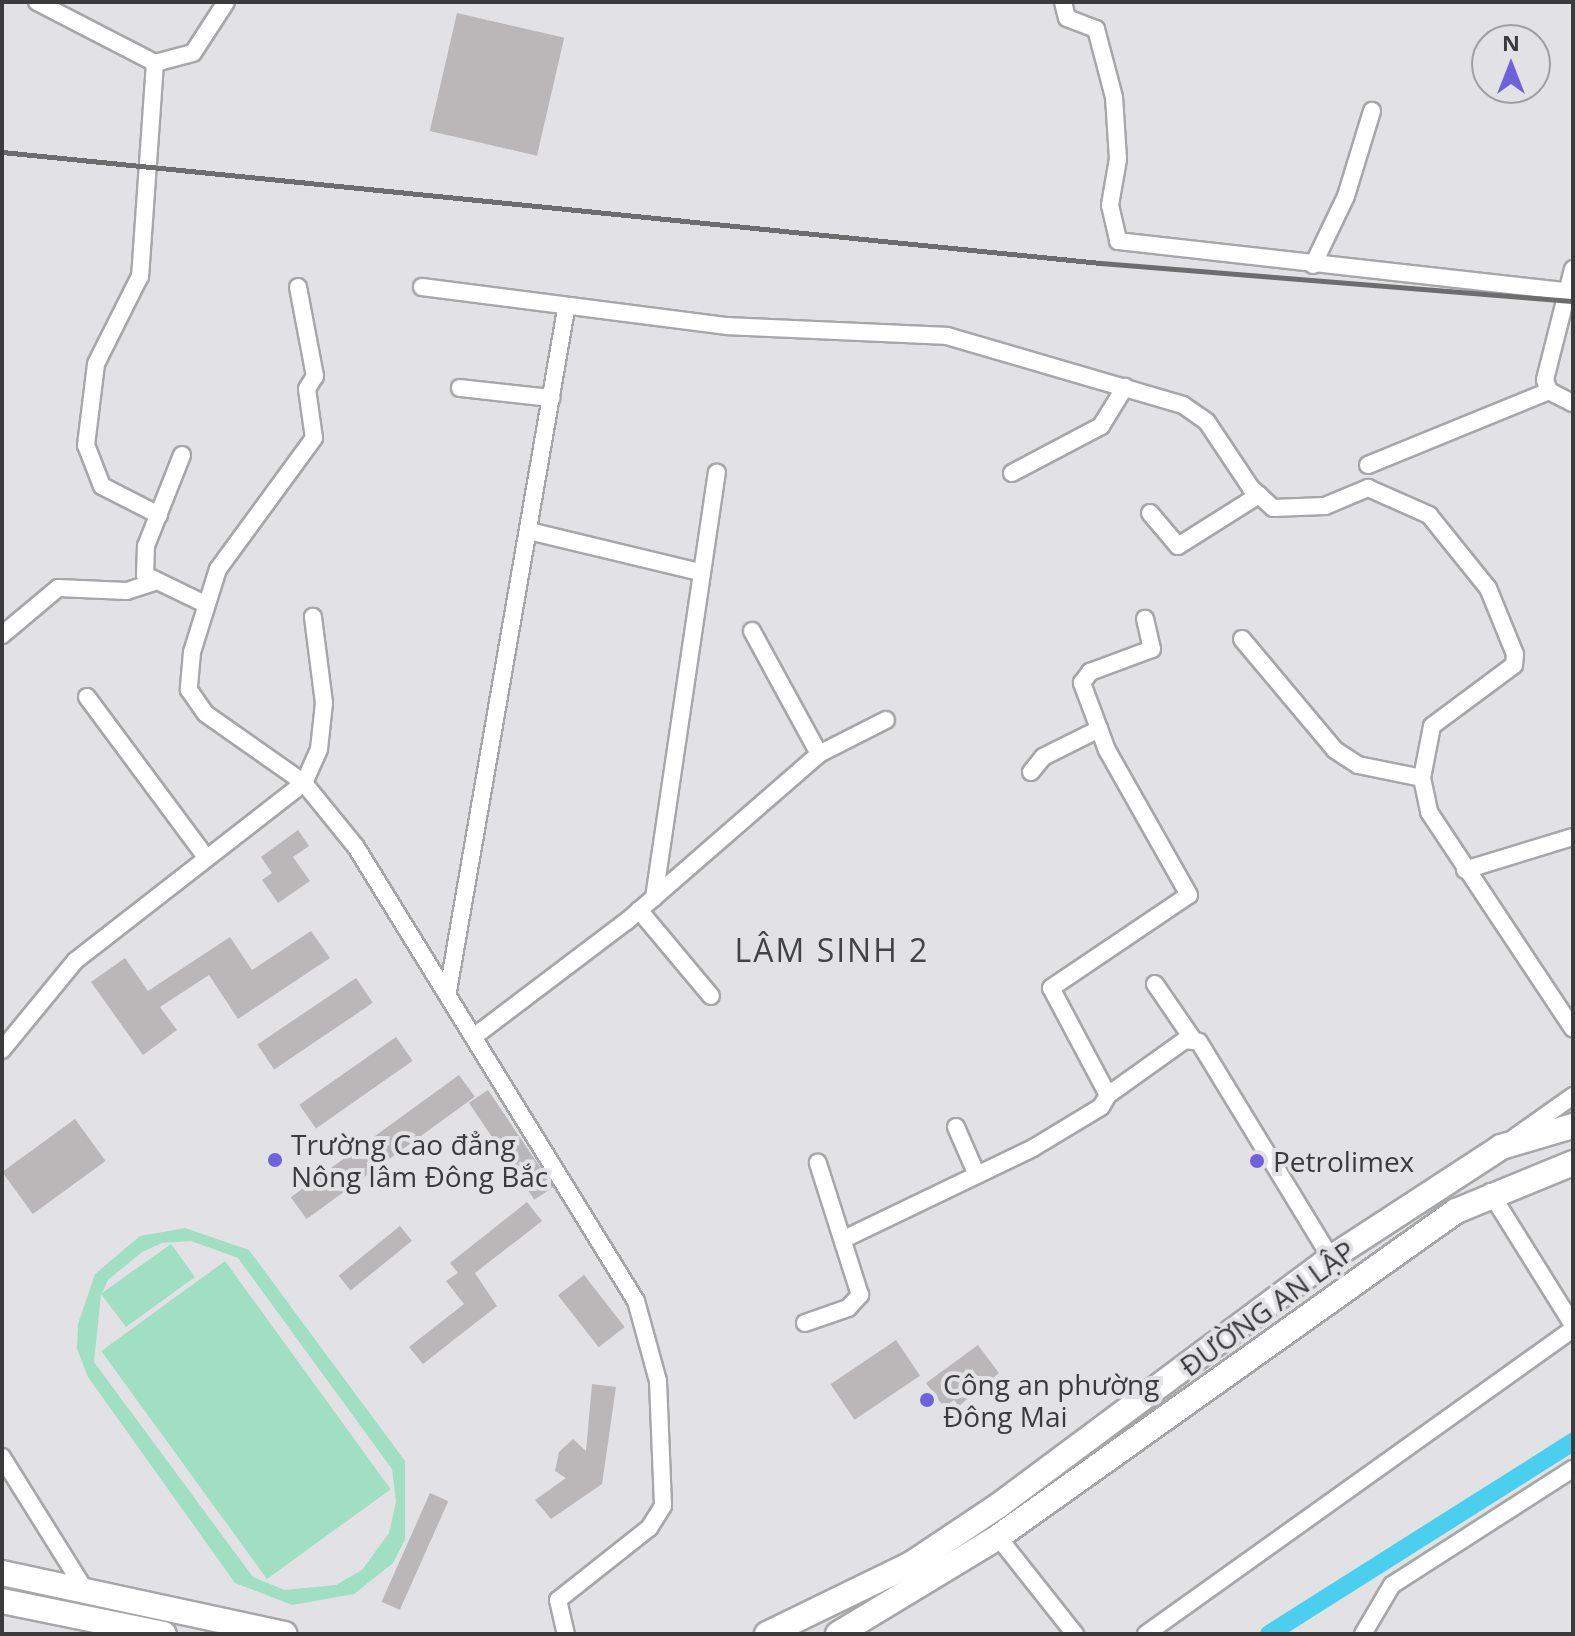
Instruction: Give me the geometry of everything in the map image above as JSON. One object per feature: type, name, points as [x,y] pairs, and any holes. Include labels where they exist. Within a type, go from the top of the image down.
[{"type":"highway","name":"ĐƯỜNG AN LẬP","points":[[767,1634],[911,1564],[998,1506],[1331,1258],[1501,1147],[1573,1126]]},
{"type":"highway","points":[[1500,1188],[1501,1147]]},
{"type":"highway","name":"ĐƯỜNG AN LẬP","points":[[838,1634],[998,1537],[1373,1267],[1500,1188],[1570,1160]]},
{"type":"highway","points":[[2,1573],[285,1634]]},
{"type":"highway","points":[[2,1601],[116,1629],[164,1634]]},
{"type":"street","points":[[37,2],[155,63],[193,53],[226,2]]},
{"type":"street","points":[[1063,2],[1067,18],[1096,29],[1114,97],[1118,159],[1110,205],[1118,241],[1569,292]]},
{"type":"street","points":[[155,63],[140,276],[96,364],[86,445],[102,486],[159,515]]},
{"type":"street","points":[[1313,265],[1346,196],[1372,111]]},
{"type":"street","points":[[1549,391],[1573,269]]},
{"type":"street","points":[[298,287],[315,376],[307,389],[314,438],[231,545],[205,604],[188,672],[194,702],[304,783],[356,847],[624,1276],[658,1381],[663,1506],[649,1528],[558,1600],[566,1634]]},
{"type":"street","points":[[422,287],[566,309],[947,336],[1125,387],[1197,413],[1259,495],[1273,508],[1325,506],[1355,490],[1377,492],[1429,515],[1488,588],[1514,665],[1432,726],[1422,778],[1429,812],[1573,1029]]},
{"type":"street","points":[[448,991],[566,309]]},
{"type":"street","points":[[1012,473],[1101,426],[1125,387]]},
{"type":"street","points":[[460,388],[551,398]]},
{"type":"street","points":[[1368,465],[1549,391],[1573,403]]},
{"type":"street","points":[[152,583],[143,561],[182,455]]},
{"type":"street","points":[[654,898],[717,473]]},
{"type":"street","points":[[1150,513],[1178,546],[1259,495]]},
{"type":"street","points":[[529,531],[700,572]]},
{"type":"street","points":[[2,635],[58,588],[127,591],[152,583],[205,604]]},
{"type":"street","points":[[2,1050],[75,961],[304,783],[319,749],[324,703],[313,617]]},
{"type":"street","points":[[1108,1095],[1051,988],[1189,895],[1099,729],[1084,677],[1152,649],[1145,619]]},
{"type":"street","points":[[752,631],[819,754]]},
{"type":"street","points":[[1242,639],[1335,750],[1358,765],[1422,778]]},
{"type":"street","points":[[87,697],[206,857]]},
{"type":"street","points":[[476,1035],[654,898],[819,754],[886,720]]},
{"type":"street","points":[[1031,772],[1043,757],[1099,729]]},
{"type":"street","points":[[1465,870],[1573,837]]},
{"type":"street","points":[[639,910],[711,996]]},
{"type":"street","points":[[1155,984],[1331,1258]]},
{"type":"street","points":[[844,1239],[977,1175],[1088,1115],[1108,1095],[1192,1038]]},
{"type":"street","points":[[1501,1147],[1573,1096]]},
{"type":"street","points":[[956,1127],[977,1175]]},
{"type":"street","points":[[805,1323],[848,1308],[860,1295],[818,1163]]},
{"type":"street","points":[[1146,1634],[1573,1327],[1500,1188]]},
{"type":"street","points":[[2,1457],[85,1590]]},
{"type":"street","points":[[1363,1634],[1392,1585],[1573,1469]]},
{"type":"street","points":[[998,1537],[1075,1634]]},
{"type":"green space","points":[[185,1228],[249,1250],[405,1461],[405,1540],[393,1563],[354,1594],[292,1605],[235,1583],[88,1377],[77,1349],[78,1324],[95,1274],[140,1236]],"holes":[[[191,1241],[238,1258],[392,1469],[396,1502],[389,1533],[362,1570],[336,1585],[285,1590],[253,1577],[94,1362],[101,1294],[126,1327],[195,1277],[171,1244],[102,1293],[108,1280],[142,1252],[162,1243]]]},
{"type":"green space","points":[[225,1261],[391,1489],[267,1579],[101,1351]]},
{"type":"building","points":[[457,13],[564,38],[537,156],[430,131]]},
{"type":"building","points":[[298,830],[309,846],[293,857],[310,881],[278,903],[262,880],[272,873],[261,857]]},
{"type":"building","points":[[311,931],[330,958],[238,1019],[209,975],[160,1007],[177,1030],[143,1055],[91,982],[125,958],[148,991],[230,937],[252,970]]},
{"type":"building","points":[[356,978],[373,1003],[274,1069],[257,1045]]},
{"type":"building","points":[[396,1037],[413,1061],[316,1128],[299,1105]]},
{"type":"building","points":[[459,1075],[475,1097],[307,1219],[291,1197]]},
{"type":"building","points":[[488,1090],[553,1187],[534,1200],[469,1103]]},
{"type":"building","points":[[75,1119],[106,1161],[33,1214],[2,1172]]},
{"type":"building","points":[[527,1202],[542,1221],[475,1273],[497,1306],[423,1364],[409,1347],[464,1304],[446,1281],[458,1273],[450,1263]]},
{"type":"building","points":[[400,1226],[412,1241],[351,1290],[339,1276]]},
{"type":"building","points":[[584,1275],[625,1327],[599,1347],[558,1295]]},
{"type":"building","points":[[896,1340],[920,1376],[855,1420],[831,1384]]},
{"type":"building","points":[[978,1345],[999,1373],[959,1406],[954,1400],[944,1407],[926,1383]]},
{"type":"building","points":[[592,1384],[616,1387],[602,1484],[551,1519],[535,1500],[566,1478],[555,1471],[559,1452],[573,1439],[586,1451]]},
{"type":"building","points":[[430,1493],[448,1501],[400,1610],[382,1602]]},
{"type":"waterway","points":[[1269,1634],[1573,1442]]},
{"type":"railway","points":[[2,152],[1100,263],[1573,301]]},
{"type":"place","name":"Trường Cao đẳng Nông lâm Đông Bắc","points":[[275,1160]]},
{"type":"place","name":"Petrolimex","points":[[1257,1161]]},
{"type":"place","name":"Công an phường Đông Mai","points":[[927,1400]]},
{"type":"district","name":"LÂM SINH 2","points":[[832,950]]}]
